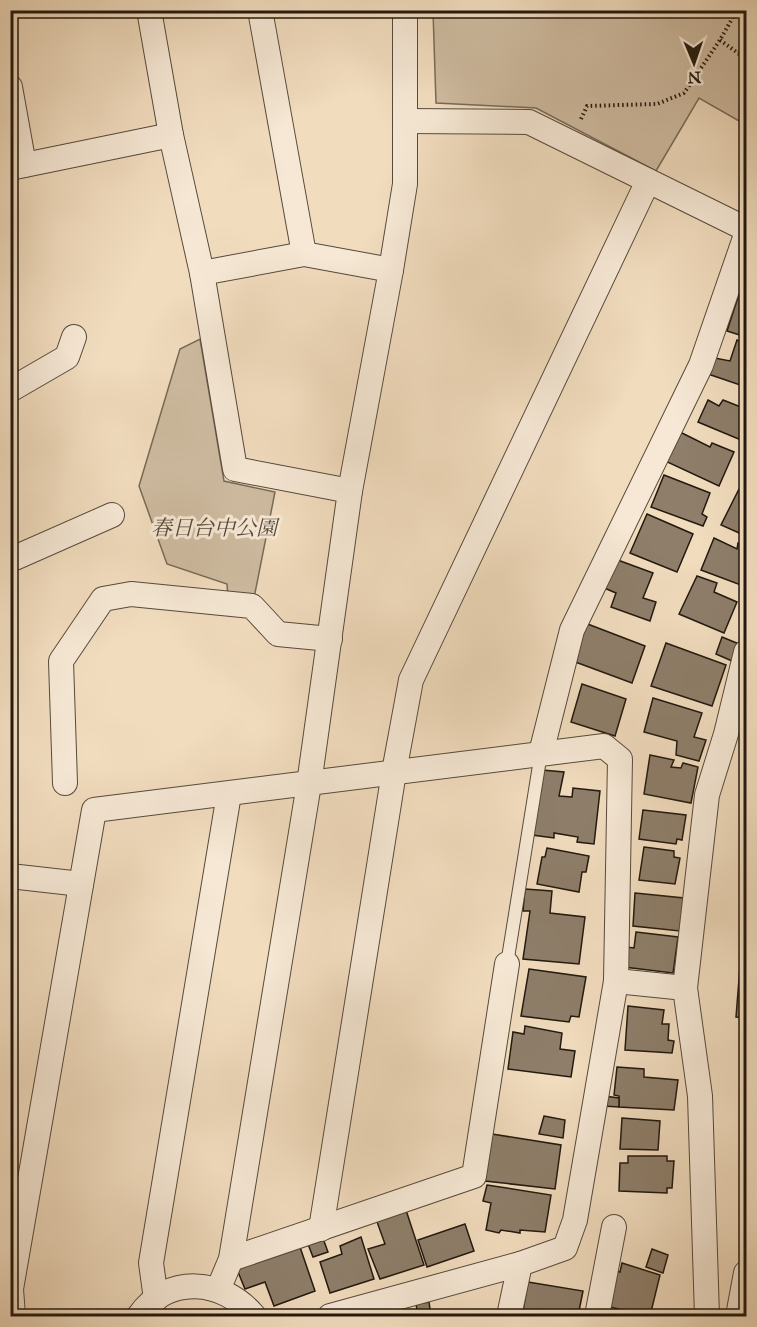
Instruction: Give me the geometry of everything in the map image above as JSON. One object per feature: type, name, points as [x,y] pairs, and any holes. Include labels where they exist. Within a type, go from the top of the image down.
[{"type":"street","points":[[148,10],[171,135],[202,273],[235,469],[350,491]]},
{"type":"street","points":[[260,10],[304,254]]},
{"type":"street","points":[[218,1290],[231,1259],[309,784],[350,491],[405,184],[405,10]]},
{"type":"street","points":[[10,87],[17,166],[171,135]]},
{"type":"street","points":[[406,122],[529,122],[747,229]]},
{"type":"street","points":[[321,1228],[394,772],[411,680],[648,181]]},
{"type":"street","points":[[541,753],[572,630],[701,365],[747,235]]},
{"type":"street","points":[[202,273],[304,254],[391,270]]},
{"type":"street","points":[[10,390],[67,357],[74,337]]},
{"type":"street","points":[[10,560],[112,515]]},
{"type":"street","points":[[64,783],[61,661],[104,598],[131,594],[252,606],[278,634],[330,639]]},
{"type":"street","points":[[707,1317],[700,1096],[685,988],[707,795],[726,734],[747,652]]},
{"type":"street","points":[[13,1317],[11,1289],[20,1170],[81,884],[94,810],[604,746],[620,759],[616,981],[575,1220],[565,1248],[520,1264],[330,1317]]},
{"type":"street","points":[[156,1299],[151,1263],[229,794]]},
{"type":"street","points":[[10,876],[81,884]]},
{"type":"street","points":[[231,1259],[474,1176],[507,964]]},
{"type":"street","points":[[616,981],[685,988]]},
{"type":"street","points":[[597,1317],[614,1227]]},
{"type":"street","points":[[509,1317],[520,1264]]},
{"type":"street","points":[[738,1317],[747,1273]]},
{"type":"street","points":[[139,1317],[156,1299],[179,1288],[199,1286],[218,1290],[238,1300],[254,1317]]},
{"type":"lane","points":[[507,964],[541,753]]},
{"type":"path","points":[[571,144],[587,106],[657,104],[684,93],[720,40],[737,10]]},
{"type":"path","points":[[720,40],[747,60]]},
{"type":"green space","points":[[433,11],[746,11],[746,39],[738,52],[746,58],[746,125],[699,98],[656,171],[536,108],[436,103]]},
{"type":"green space","name":"春日台中公園","points":[[200,339],[224,481],[275,492],[254,598],[228,598],[227,584],[167,564],[139,486],[180,349]]},
{"type":"building","points":[[741,288],[746,289],[746,337],[727,331]]},
{"type":"building","points":[[737,340],[746,344],[746,387],[708,374],[715,358],[730,361]]},
{"type":"building","points":[[708,400],[719,406],[723,400],[746,409],[746,428],[741,440],[698,422]]},
{"type":"building","points":[[678,431],[710,447],[712,443],[734,452],[719,486],[663,460]]},
{"type":"building","points":[[664,475],[710,493],[702,514],[707,517],[703,526],[651,507]]},
{"type":"building","points":[[740,487],[746,490],[746,536],[721,525]]},
{"type":"building","points":[[647,514],[693,534],[677,572],[630,553]]},
{"type":"building","points":[[714,538],[737,549],[738,543],[746,546],[746,587],[701,570]]},
{"type":"building","points":[[615,559],[653,573],[643,598],[656,602],[650,621],[611,607],[616,593],[602,587]]},
{"type":"building","points":[[697,576],[717,583],[714,592],[737,602],[724,633],[679,614]]},
{"type":"building","points":[[585,623],[645,646],[632,683],[570,660]]},
{"type":"building","points":[[722,637],[739,644],[732,661],[716,654]]},
{"type":"building","points":[[666,643],[726,665],[712,706],[651,686]]},
{"type":"building","points":[[582,684],[626,699],[615,736],[571,722]]},
{"type":"building","points":[[653,698],[702,713],[694,737],[706,740],[699,761],[676,755],[677,741],[644,732]]},
{"type":"building","points":[[650,755],[674,760],[671,767],[681,768],[683,763],[698,767],[691,803],[644,794]]},
{"type":"building","points":[[542,770],[564,772],[559,796],[572,797],[573,788],[600,791],[594,844],[577,842],[578,837],[554,833],[554,838],[532,835]]},
{"type":"building","points":[[643,810],[686,815],[682,840],[677,839],[676,844],[639,839]]},
{"type":"building","points":[[644,847],[674,851],[674,857],[680,858],[675,884],[639,880]]},
{"type":"building","points":[[547,848],[589,856],[586,872],[582,872],[579,892],[537,884],[542,857],[545,857]]},
{"type":"building","points":[[525,889],[552,891],[550,913],[585,917],[579,964],[523,959],[530,911],[523,911]]},
{"type":"building","points":[[635,893],[684,898],[680,931],[633,926]]},
{"type":"building","points":[[636,932],[678,937],[673,973],[624,967],[627,947],[634,948]]},
{"type":"building","points":[[740,967],[746,967],[746,1018],[736,1017]]},
{"type":"building","points":[[529,969],[586,977],[579,1017],[571,1016],[569,1022],[521,1016]]},
{"type":"building","points":[[628,1006],[664,1010],[662,1024],[669,1024],[668,1040],[674,1041],[672,1053],[625,1050]]},
{"type":"building","points":[[525,1026],[562,1033],[560,1049],[575,1051],[571,1077],[508,1069],[513,1032],[524,1034]]},
{"type":"building","points":[[617,1067],[644,1069],[644,1077],[678,1080],[674,1110],[619,1107],[619,1096],[614,1095]]},
{"type":"building","points":[[604,1096],[619,1098],[619,1107],[603,1106]]},
{"type":"building","points":[[544,1116],[565,1120],[563,1138],[539,1134]]},
{"type":"building","points":[[622,1118],[660,1121],[658,1150],[620,1149]]},
{"type":"building","points":[[492,1134],[561,1145],[555,1189],[485,1181]]},
{"type":"building","points":[[628,1156],[667,1156],[667,1161],[674,1161],[672,1188],[667,1188],[667,1193],[619,1191],[620,1163],[628,1163]]},
{"type":"building","points":[[487,1185],[551,1195],[545,1232],[520,1230],[520,1233],[501,1230],[499,1233],[486,1230],[491,1203],[483,1201]]},
{"type":"building","points":[[405,1207],[424,1265],[380,1279],[368,1249],[385,1244],[376,1219]]},
{"type":"building","points":[[465,1224],[474,1251],[427,1267],[418,1240]]},
{"type":"building","points":[[321,1233],[328,1252],[313,1257],[306,1239]]},
{"type":"building","points":[[361,1237],[374,1279],[330,1293],[320,1262],[342,1254],[340,1246]]},
{"type":"building","points":[[300,1247],[315,1291],[274,1306],[265,1282],[245,1289],[236,1267]]},
{"type":"building","points":[[652,1249],[668,1255],[663,1273],[646,1267]]},
{"type":"building","points":[[622,1263],[660,1275],[650,1316],[605,1306],[612,1270],[620,1272]]},
{"type":"building","points":[[528,1282],[583,1291],[578,1316],[522,1316]]},
{"type":"building","points":[[429,1302],[431,1316],[418,1316],[416,1304]]}]
